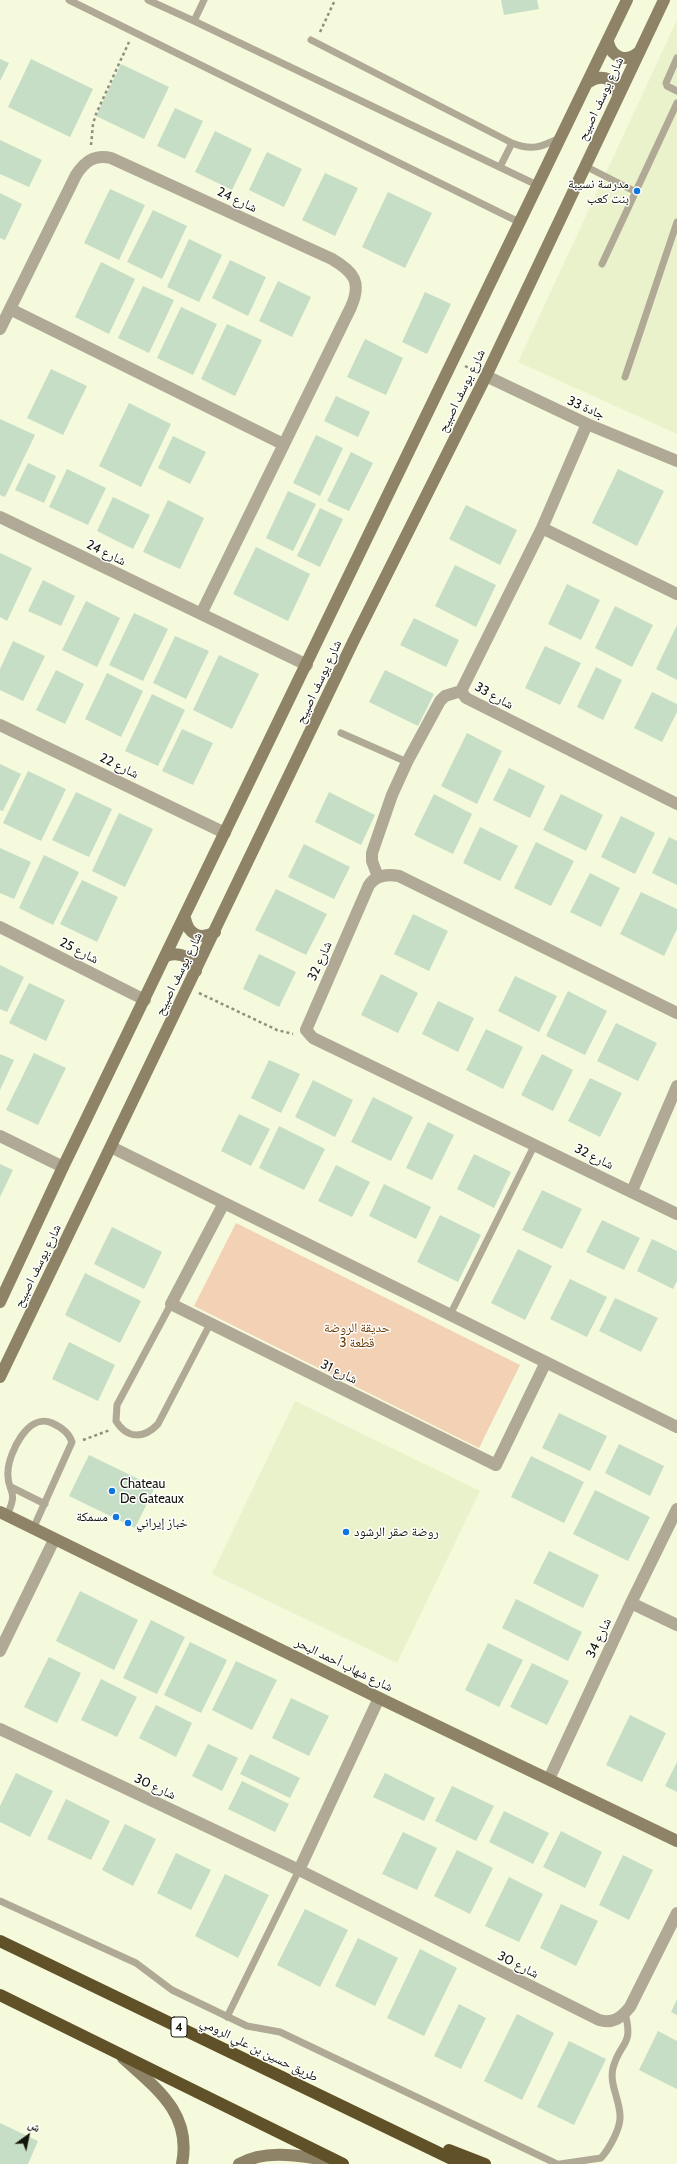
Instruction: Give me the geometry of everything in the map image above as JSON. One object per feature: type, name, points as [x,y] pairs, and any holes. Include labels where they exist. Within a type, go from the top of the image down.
[{"type":"highway","name":"طريق حسين بن علي الرومي","points":[[0,1941],[462,2164]]},
{"type":"highway","points":[[0,1996],[115,2050],[340,2162]]},
{"type":"highway","points":[[358,2114],[485,2164]]},
{"type":"street","name":"شارع يوسف اصبيح","points":[[0,1302],[63,1167],[185,918],[307,665],[326,622],[454,360],[537,185],[589,82],[627,0]]},
{"type":"street","name":"شارع يوسف اصبيح","points":[[0,1377],[353,642],[486,376],[664,0]]},
{"type":"street","points":[[608,42],[609,48],[620,58],[626,59],[639,52]]},
{"type":"street","points":[[589,82],[596,78],[604,77],[612,81],[617,88],[618,96]]},
{"type":"street","name":"شارع 24","points":[[93,158],[102,156],[111,158],[332,259],[347,269],[355,280],[357,289],[351,307],[201,614]]},
{"type":"street","points":[[0,329],[76,174],[83,164],[93,158]]},
{"type":"street","points":[[10,309],[283,444]]},
{"type":"street","name":"جادة 33","points":[[486,376],[587,424],[677,461]]},
{"type":"street","name":"شارع 33","points":[[587,424],[542,528],[461,691],[466,698],[677,804]]},
{"type":"street","name":"شارع 24","points":[[0,518],[307,665]]},
{"type":"street","points":[[542,528],[677,594]]},
{"type":"street","points":[[461,691],[445,696],[440,701],[407,762],[392,795],[372,852],[372,861],[378,877],[390,874],[399,876],[677,1013]]},
{"type":"street","name":"شارع 22","points":[[0,725],[225,833]]},
{"type":"street","name":"شارع 32","points":[[378,877],[369,885],[308,1024],[308,1032],[313,1038],[535,1144],[677,1214]]},
{"type":"street","points":[[185,918],[186,926],[191,933],[199,936],[207,936],[215,932]]},
{"type":"street","name":"شارع 25","points":[[0,927],[145,1000]]},
{"type":"street","points":[[166,956],[182,954],[193,964],[196,971]]},
{"type":"street","points":[[632,1191],[677,1086]]},
{"type":"street","points":[[0,1136],[63,1167]]},
{"type":"street","points":[[111,1147],[677,1427]]},
{"type":"street","points":[[171,1304],[224,1203]]},
{"type":"street","name":"شارع 31","points":[[171,1304],[496,1465],[546,1362]]},
{"type":"street","name":"شارع 34","points":[[549,1779],[631,1603],[677,1509]]},
{"type":"street","name":"شارع شهاب أحمد البحر","points":[[4,1514],[54,1540],[677,1841]]},
{"type":"street","points":[[0,1651],[54,1540]]},
{"type":"street","points":[[631,1603],[677,1625]]},
{"type":"street","points":[[299,1870],[380,1698]]},
{"type":"street","name":"شارع 30","points":[[0,1729],[299,1870],[591,2017],[606,2022],[614,2021],[625,2013]]},
{"type":"street","points":[[625,2013],[630,2007],[677,1913]]},
{"type":"street","points":[[115,2050],[156,2087],[174,2110],[184,2138],[182,2164]]},
{"type":"street","points":[[239,2164],[270,2155],[340,2162]]},
{"type":"lane","points":[[69,0],[519,222]]},
{"type":"lane","points":[[148,0],[537,185]]},
{"type":"lane","points":[[194,21],[204,0]]},
{"type":"lane","points":[[311,40],[512,143],[525,148],[541,147],[562,137]]},
{"type":"lane","points":[[677,58],[666,83],[668,87],[677,91]]},
{"type":"lane","points":[[602,264],[677,103]]},
{"type":"lane","points":[[500,167],[512,143]]},
{"type":"lane","points":[[585,166],[636,192]]},
{"type":"lane","points":[[625,377],[677,222]]},
{"type":"lane","points":[[340,733],[407,762]]},
{"type":"lane","points":[[450,1315],[535,1144]]},
{"type":"lane","points":[[171,1304],[117,1405],[115,1416],[119,1426],[135,1436],[148,1433],[158,1424],[210,1324]]},
{"type":"lane","points":[[4,1514],[14,1499],[7,1472],[10,1460],[21,1438],[32,1425],[42,1421],[50,1422],[65,1431],[72,1442],[34,1529]]},
{"type":"lane","points":[[11,1487],[45,1504]]},
{"type":"lane","points":[[227,2017],[299,1870]]},
{"type":"lane","points":[[0,1901],[136,1963],[172,1990],[227,2017],[247,2026],[280,2032],[559,2164],[601,2158],[618,2126],[620,2116],[613,2075],[614,2067],[629,2035],[625,2013]]},
{"type":"path","points":[[319,33],[335,0]]},
{"type":"path","points":[[93,158],[91,146],[93,124],[134,32]]},
{"type":"path","points":[[454,360],[486,376]]},
{"type":"path","points":[[188,988],[277,1030],[294,1034],[308,1032]]},
{"type":"path","points":[[72,1442],[92,1438],[119,1426]]},
{"type":"shaded area","name":"مدرسة نسيبة بنت كعب","points":[[677,20],[677,434],[518,362]]},
{"type":"shaded area","name":"روضة صقر الرشود","points":[[295,1401],[480,1491],[397,1663],[212,1574]]},
{"type":"green space","name":"حديقة الروضة قطعة 3","points":[[236,1223],[520,1365],[479,1448],[194,1306]]},
{"type":"building","points":[[501,0],[537,0],[539,9],[504,15]]},
{"type":"building","points":[[0,59],[9,63],[0,81]]},
{"type":"building","points":[[31,59],[93,89],[70,137],[8,107]]},
{"type":"building","points":[[121,64],[169,87],[144,139],[96,116]]},
{"type":"building","points":[[175,108],[203,121],[185,159],[157,146]]},
{"type":"building","points":[[215,131],[252,149],[232,190],[195,172]]},
{"type":"building","points":[[0,140],[42,160],[29,187],[0,174]]},
{"type":"building","points":[[267,152],[302,169],[284,207],[249,190]]},
{"type":"building","points":[[325,173],[358,188],[335,236],[302,220]]},
{"type":"building","points":[[110,189],[145,205],[119,260],[84,243]]},
{"type":"building","points":[[388,192],[432,213],[405,268],[362,247]]},
{"type":"building","points":[[0,193],[22,204],[5,240],[0,238]]},
{"type":"building","points":[[153,210],[187,226],[162,279],[127,262]]},
{"type":"building","points":[[189,239],[222,255],[199,302],[167,287]]},
{"type":"building","points":[[230,260],[266,277],[248,316],[212,298]]},
{"type":"building","points":[[101,262],[135,279],[109,334],[75,317]]},
{"type":"building","points":[[278,281],[311,297],[292,337],[259,321]]},
{"type":"building","points":[[143,286],[174,300],[149,353],[118,338]]},
{"type":"building","points":[[425,292],[451,304],[427,354],[402,342]]},
{"type":"building","points":[[181,307],[217,324],[193,375],[157,358]]},
{"type":"building","points":[[227,324],[262,340],[235,396],[201,379]]},
{"type":"building","points":[[365,339],[403,358],[386,395],[347,377]]},
{"type":"building","points":[[51,369],[87,386],[63,435],[27,418]]},
{"type":"building","points":[[336,396],[370,412],[358,437],[324,421]]},
{"type":"building","points":[[129,403],[171,424],[141,487],[99,466]]},
{"type":"building","points":[[0,419],[35,435],[5,497],[0,495]]},
{"type":"building","points":[[316,435],[343,448],[320,496],[293,483]]},
{"type":"building","points":[[173,436],[206,452],[190,484],[158,468]]},
{"type":"building","points":[[351,452],[373,463],[349,511],[327,501]]},
{"type":"building","points":[[28,463],[56,476],[44,503],[15,490]]},
{"type":"building","points":[[67,469],[106,488],[88,525],[49,507]]},
{"type":"building","points":[[618,469],[664,491],[637,546],[592,523]]},
{"type":"building","points":[[288,491],[316,504],[293,551],[266,538]]},
{"type":"building","points":[[113,497],[150,515],[133,549],[97,531]]},
{"type":"building","points":[[168,500],[204,518],[180,569],[143,552]]},
{"type":"building","points":[[466,505],[517,530],[500,565],[449,539]]},
{"type":"building","points":[[320,508],[343,519],[320,567],[297,556]]},
{"type":"building","points":[[256,547],[310,574],[288,621],[233,594]]},
{"type":"building","points":[[0,553],[32,568],[7,621],[0,617]]},
{"type":"building","points":[[455,565],[496,585],[476,627],[435,606]]},
{"type":"building","points":[[43,580],[75,596],[61,626],[28,611]]},
{"type":"building","points":[[567,584],[600,600],[581,640],[548,624]]},
{"type":"building","points":[[86,601],[120,618],[97,667],[62,650]]},
{"type":"building","points":[[615,606],[653,625],[632,667],[595,648]]},
{"type":"building","points":[[134,613],[168,629],[143,681],[109,665]]},
{"type":"building","points":[[414,618],[459,640],[446,667],[400,645]]},
{"type":"building","points":[[677,625],[677,680],[656,669]]},
{"type":"building","points":[[175,636],[209,651],[186,699],[153,683]]},
{"type":"building","points":[[13,641],[45,656],[23,701],[0,690],[0,669]]},
{"type":"building","points":[[545,646],[581,663],[560,705],[525,688]]},
{"type":"building","points":[[219,655],[259,674],[232,729],[193,710]]},
{"type":"building","points":[[596,667],[622,680],[603,720],[577,707]]},
{"type":"building","points":[[56,670],[84,684],[65,724],[36,710]]},
{"type":"building","points":[[385,670],[434,694],[418,726],[369,702]]},
{"type":"building","points":[[107,673],[143,691],[121,737],[85,719]]},
{"type":"building","points":[[652,692],[677,704],[677,712],[662,742],[634,728]]},
{"type":"building","points":[[152,694],[185,710],[158,766],[125,751]]},
{"type":"building","points":[[182,729],[213,743],[193,785],[162,771]]},
{"type":"building","points":[[467,733],[502,751],[477,804],[441,786]]},
{"type":"building","points":[[0,764],[21,774],[3,811],[0,810]]},
{"type":"building","points":[[509,768],[545,786],[530,818],[493,800]]},
{"type":"building","points":[[28,771],[66,789],[41,841],[3,823]]},
{"type":"building","points":[[76,792],[112,809],[89,857],[52,840]]},
{"type":"building","points":[[329,792],[375,815],[361,845],[315,822]]},
{"type":"building","points":[[434,794],[472,814],[453,854],[414,835]]},
{"type":"building","points":[[561,794],[603,815],[586,851],[543,830]]},
{"type":"building","points":[[119,813],[153,829],[125,887],[92,871]]},
{"type":"building","points":[[621,816],[655,833],[635,874],[601,857]]},
{"type":"building","points":[[480,827],[518,846],[500,881],[463,863]]},
{"type":"building","points":[[669,837],[677,841],[677,885],[652,873]]},
{"type":"building","points":[[536,842],[574,861],[551,906],[514,888]]},
{"type":"building","points":[[304,844],[350,867],[334,899],[288,877]]},
{"type":"building","points":[[0,848],[31,862],[14,899],[0,893]]},
{"type":"building","points":[[44,855],[79,872],[53,925],[19,908]]},
{"type":"building","points":[[590,873],[620,888],[601,927],[570,912]]},
{"type":"building","points":[[82,880],[118,897],[97,942],[60,924]]},
{"type":"building","points":[[276,889],[327,914],[306,955],[255,930]]},
{"type":"building","points":[[641,892],[677,909],[677,929],[664,956],[620,934]]},
{"type":"building","points":[[413,914],[448,931],[429,971],[394,954]]},
{"type":"building","points":[[259,954],[296,972],[279,1007],[243,989]]},
{"type":"building","points":[[0,965],[24,977],[7,1012],[0,1009]]},
{"type":"building","points":[[381,974],[418,993],[398,1033],[361,1015]]},
{"type":"building","points":[[515,976],[557,996],[539,1032],[498,1011]]},
{"type":"building","points":[[29,983],[65,1000],[46,1041],[9,1023]]},
{"type":"building","points":[[568,991],[607,1011],[585,1055],[546,1036]]},
{"type":"building","points":[[438,1001],[474,1018],[458,1052],[422,1034]]},
{"type":"building","points":[[616,1023],[657,1043],[638,1081],[597,1061]]},
{"type":"building","points":[[486,1029],[523,1047],[503,1089],[466,1070]]},
{"type":"building","points":[[34,1053],[66,1068],[38,1125],[6,1110]]},
{"type":"building","points":[[0,1054],[14,1060],[0,1090]]},
{"type":"building","points":[[542,1054],[573,1070],[553,1111],[521,1095]]},
{"type":"building","points":[[269,1060],[300,1074],[281,1113],[251,1098]]},
{"type":"building","points":[[590,1078],[622,1093],[600,1137],[568,1121]]},
{"type":"building","points":[[313,1080],[353,1100],[335,1137],[295,1117]]},
{"type":"building","points":[[373,1097],[413,1117],[391,1161],[351,1142]]},
{"type":"building","points":[[239,1114],[270,1129],[251,1166],[221,1151]]},
{"type":"building","points":[[428,1122],[454,1135],[432,1180],[406,1168]]},
{"type":"building","points":[[279,1126],[325,1149],[304,1190],[259,1168]]},
{"type":"building","points":[[474,1154],[511,1172],[494,1208],[457,1189]]},
{"type":"building","points":[[0,1164],[13,1170],[0,1197]]},
{"type":"building","points":[[336,1165],[370,1182],[352,1217],[318,1201]]},
{"type":"building","points":[[384,1184],[431,1207],[416,1239],[369,1216]]},
{"type":"building","points":[[542,1190],[582,1209],[562,1249],[522,1230]]},
{"type":"building","points":[[440,1215],[481,1235],[458,1282],[417,1262]]},
{"type":"building","points":[[602,1220],[640,1238],[624,1270],[586,1252]]},
{"type":"building","points":[[112,1227],[162,1252],[144,1289],[94,1264]]},
{"type":"building","points":[[652,1239],[677,1251],[677,1281],[673,1289],[637,1271]]},
{"type":"building","points":[[518,1249],[552,1266],[525,1320],[491,1303]]},
{"type":"building","points":[[85,1273],[141,1301],[120,1343],[65,1315]]},
{"type":"building","points":[[570,1279],[607,1297],[587,1337],[550,1319]]},
{"type":"building","points":[[615,1298],[658,1318],[641,1352],[599,1331]]},
{"type":"building","points":[[69,1342],[115,1365],[98,1401],[52,1379]]},
{"type":"building","points":[[559,1413],[607,1436],[590,1471],[542,1448]]},
{"type":"building","points":[[619,1444],[664,1466],[650,1496],[605,1473]]},
{"type":"building","name":"Chateau De Gateaux","points":[[89,1455],[155,1487],[135,1528],[69,1496]]},
{"type":"building","points":[[531,1456],[584,1482],[564,1523],[511,1497]]},
{"type":"building","points":[[595,1490],[650,1517],[628,1561],[573,1534]]},
{"type":"building","points":[[549,1551],[599,1575],[583,1608],[533,1583]]},
{"type":"building","points":[[80,1591],[138,1620],[114,1670],[56,1641]]},
{"type":"building","points":[[516,1599],[582,1632],[568,1661],[502,1628]]},
{"type":"building","points":[[151,1620],[185,1637],[157,1694],[123,1678]]},
{"type":"building","points":[[190,1642],[227,1660],[201,1713],[164,1695]]},
{"type":"building","points":[[488,1643],[523,1660],[499,1707],[465,1690]]},
{"type":"building","points":[[49,1657],[81,1673],[57,1723],[24,1707]]},
{"type":"building","points":[[236,1661],[277,1680],[252,1730],[212,1710]]},
{"type":"building","points":[[532,1663],[569,1681],[547,1725],[510,1707]]},
{"type":"building","points":[[101,1679],[137,1697],[117,1737],[81,1720]]},
{"type":"building","points":[[291,1698],[329,1716],[309,1756],[272,1738]]},
{"type":"building","points":[[156,1705],[192,1723],[176,1757],[139,1738]]},
{"type":"building","points":[[630,1715],[666,1733],[642,1782],[606,1765]]},
{"type":"building","points":[[208,1744],[238,1758],[222,1791],[192,1776]]},
{"type":"building","points":[[250,1754],[300,1778],[290,1798],[240,1774]]},
{"type":"building","points":[[677,1762],[677,1792],[665,1786]]},
{"type":"building","points":[[16,1773],[53,1791],[30,1837],[0,1822],[0,1806]]},
{"type":"building","points":[[385,1773],[435,1798],[424,1821],[373,1797]]},
{"type":"building","points":[[242,1781],[289,1804],[275,1832],[228,1809]]},
{"type":"building","points":[[452,1786],[494,1806],[476,1841],[435,1821]]},
{"type":"building","points":[[66,1799],[110,1821],[91,1860],[47,1839]]},
{"type":"building","points":[[504,1811],[549,1833],[533,1864],[489,1842]]},
{"type":"building","points":[[125,1824],[156,1839],[133,1886],[102,1870]]},
{"type":"building","points":[[561,1831],[602,1852],[585,1888],[543,1867]]},
{"type":"building","points":[[403,1832],[437,1848],[417,1890],[382,1874]]},
{"type":"building","points":[[457,1850],[493,1868],[470,1914],[434,1896]]},
{"type":"building","points":[[176,1853],[211,1870],[191,1910],[157,1893]]},
{"type":"building","points":[[623,1855],[653,1870],[629,1920],[599,1905]]},
{"type":"building","points":[[225,1874],[269,1895],[238,1958],[195,1936]]},
{"type":"building","points":[[509,1877],[543,1894],[519,1942],[485,1926]]},
{"type":"building","points":[[561,1904],[598,1921],[576,1966],[540,1948]]},
{"type":"building","points":[[305,1909],[348,1930],[320,1987],[277,1965]]},
{"type":"building","points":[[358,1938],[398,1958],[375,2006],[335,1986]]},
{"type":"building","points":[[420,1949],[457,1968],[424,2036],[387,2018]]},
{"type":"building","points":[[677,1999],[677,2015],[671,2012]]},
{"type":"building","points":[[459,2004],[486,2018],[461,2069],[434,2056]]},
{"type":"building","points":[[517,2014],[554,2033],[522,2100],[484,2081]]},
{"type":"building","points":[[658,2031],[677,2041],[677,2089],[639,2070]]},
{"type":"building","points":[[569,2041],[606,2059],[574,2125],[537,2107]]},
{"type":"building","points":[[0,2123],[38,2141],[28,2164],[0,2164]]},
{"type":"place","name":"مدرسة نسيبة بنت كعب","points":[[637,191]]},
{"type":"place","name":"Chateau De Gateaux","points":[[112,1491]]},
{"type":"place","name":"مسمكة","points":[[116,1517]]},
{"type":"place","name":"خباز إيراني","points":[[128,1523]]},
{"type":"place","name":"روضة صقر الرشود","points":[[346,1532]]}]
